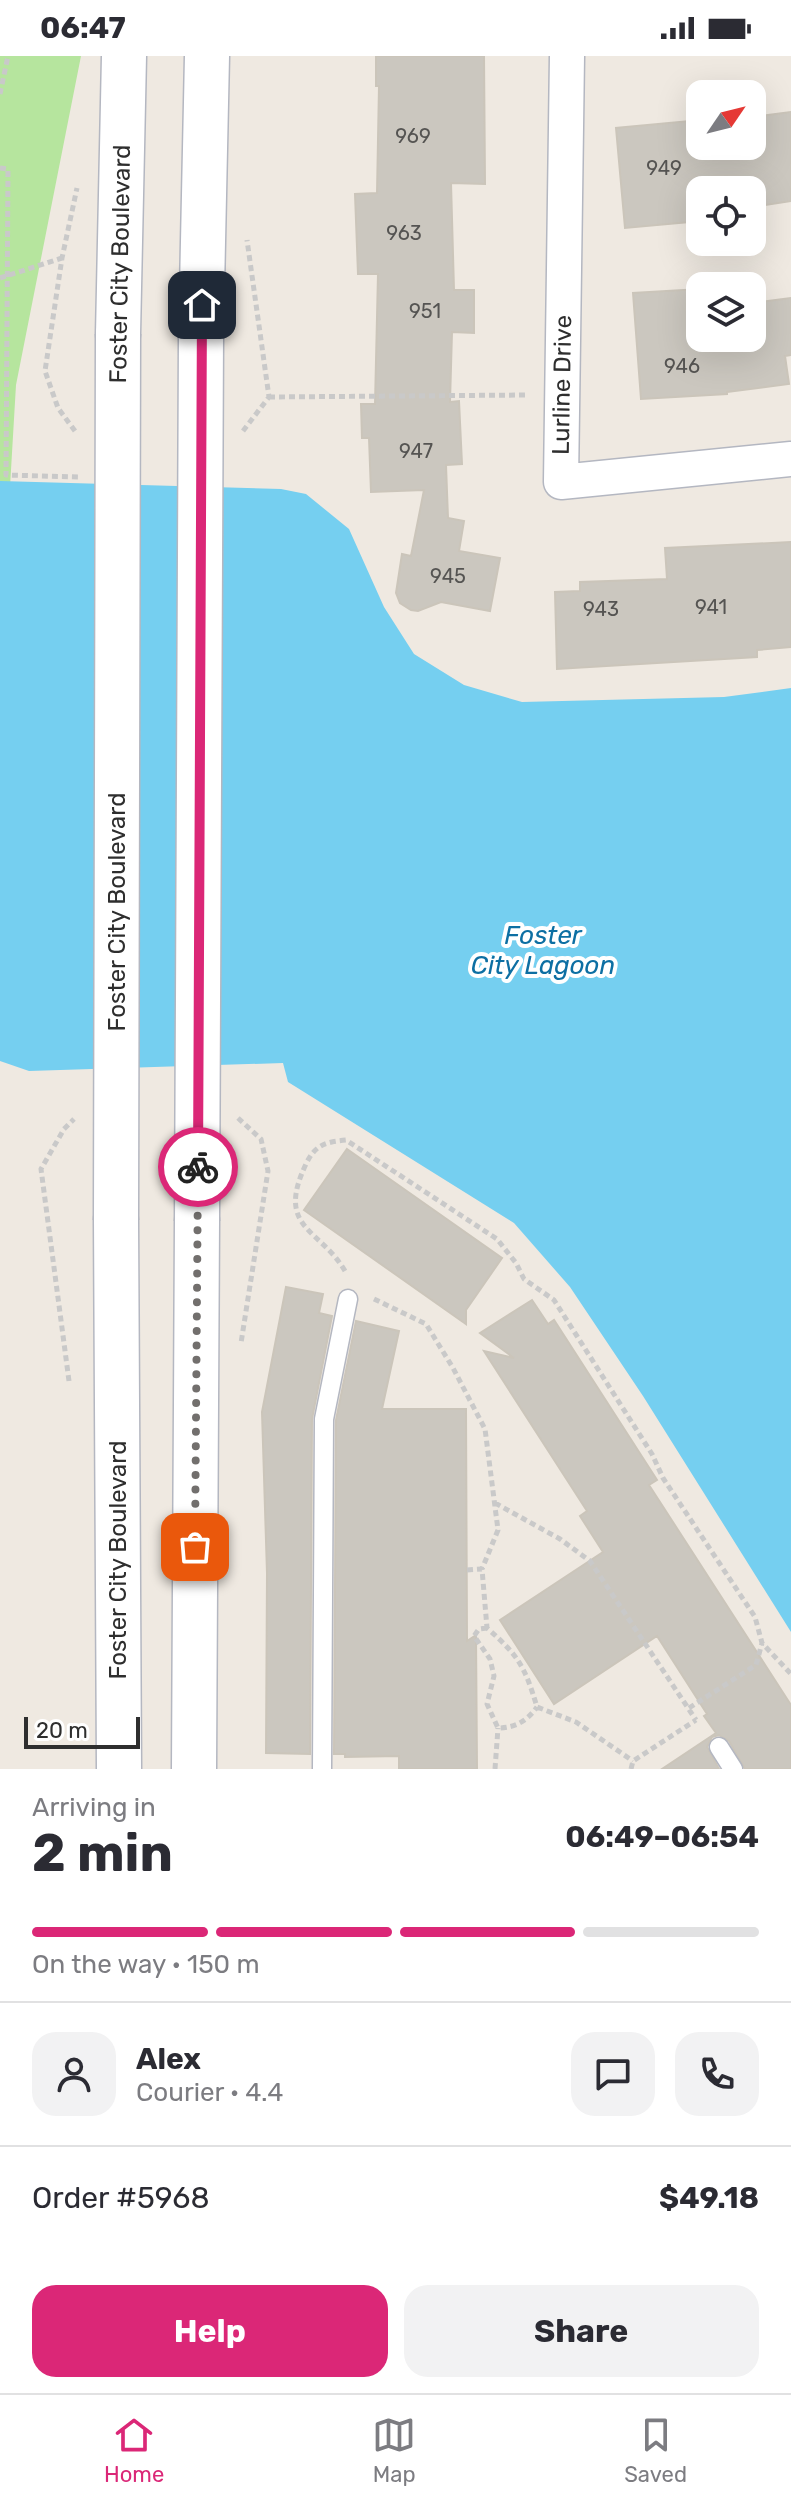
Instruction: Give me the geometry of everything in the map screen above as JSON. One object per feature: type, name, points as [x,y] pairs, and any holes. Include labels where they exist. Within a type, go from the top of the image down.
[{"type":"main road","name":"Foster City Boulevard","points":[[119,1769],[116,1220],[118,334],[124,56]]},
{"type":"main road","points":[[194,1769],[201,335],[207,56]]},
{"type":"street","name":"Lurline Drive","points":[[568,56],[561,482],[791,459]]},
{"type":"lane","points":[[322,1769],[324,1419],[348,1299]]},
{"type":"lane","points":[[719,1747],[733,1769]]},
{"type":"path","points":[[0,94],[8,56]]},
{"type":"path","points":[[0,168],[8,169],[4,278],[6,475],[79,477]]},
{"type":"path","points":[[4,278],[62,258]]},
{"type":"path","points":[[269,397],[525,395]]},
{"type":"path","points":[[350,1279],[342,1265],[307,1230],[298,1215],[295,1196],[299,1180],[311,1154],[326,1142],[346,1140],[363,1149],[497,1239],[524,1279],[554,1300],[652,1454],[663,1478],[755,1617],[762,1643],[791,1674]]},
{"type":"path","points":[[371,1298],[426,1324],[485,1429],[498,1530],[482,1569],[487,1628],[508,1647],[528,1673],[537,1707],[530,1717],[511,1728],[498,1728]]},
{"type":"path","points":[[495,1503],[560,1539],[590,1561],[696,1720],[719,1747]]},
{"type":"path","points":[[467,1570],[482,1569]]},
{"type":"path","points":[[487,1628],[479,1629],[474,1636],[490,1659],[494,1676],[487,1704],[498,1728],[495,1769]]},
{"type":"path","points":[[689,1708],[756,1665],[762,1643]]},
{"type":"path","points":[[537,1707],[576,1722],[633,1761]]},
{"type":"path","points":[[631,1769],[633,1761],[696,1720]]},
{"type":"green space","points":[[0,56],[81,56],[16,385],[8,521],[0,521]]},
{"type":"water","name":"Foster City Lagoon","points":[[0,481],[281,489],[306,494],[349,529],[384,607],[414,654],[464,685],[522,702],[724,697],[791,688],[791,1632],[643,1396],[570,1287],[514,1223],[288,1082],[283,1063],[29,1071],[0,1061]]},
{"type":"building","points":[[376,56],[484,56],[485,184],[451,183],[454,290],[474,290],[474,333],[452,332],[450,402],[459,401],[462,464],[446,465],[448,518],[464,521],[459,551],[500,558],[490,611],[441,602],[418,611],[400,603],[396,593],[402,554],[411,556],[424,490],[371,492],[369,438],[362,438],[361,404],[375,404],[378,274],[358,274],[355,194],[377,193],[379,86],[376,86]]},
{"type":"building","points":[[791,112],[791,201],[766,205],[766,176],[686,176],[686,222],[625,228],[616,128],[686,121],[686,160],[766,160],[766,115]]},
{"type":"building","points":[[686,290],[686,352],[766,352],[766,301],[791,298],[791,355],[785,356],[789,384],[727,394],[641,399],[633,293]]},
{"type":"building","points":[[791,542],[791,647],[757,650],[757,657],[557,669],[555,592],[580,591],[580,582],[667,579],[665,548]]},
{"type":"building","points":[[347,1149],[502,1258],[466,1310],[466,1324],[304,1210]]},
{"type":"building","points":[[286,1287],[323,1294],[319,1313],[332,1316],[312,1419],[310,1754],[266,1753],[267,1573],[262,1412]]},
{"type":"building","points":[[532,1300],[548,1324],[554,1320],[657,1480],[649,1485],[791,1705],[791,1769],[745,1769],[729,1741],[719,1735],[712,1737],[707,1747],[719,1769],[662,1769],[716,1733],[657,1636],[554,1704],[500,1620],[603,1552],[580,1516],[587,1511],[484,1351],[514,1358],[480,1333]]},
{"type":"building","points":[[356,1321],[399,1331],[382,1409],[466,1409],[467,1641],[476,1635],[477,1769],[399,1769],[399,1756],[345,1757],[345,1754],[334,1754],[336,1420]]},
{"type":"way so far","points":[[195,1547],[198,1167]]},
{"type":"route","points":[[198,1167],[202,305]]}]
